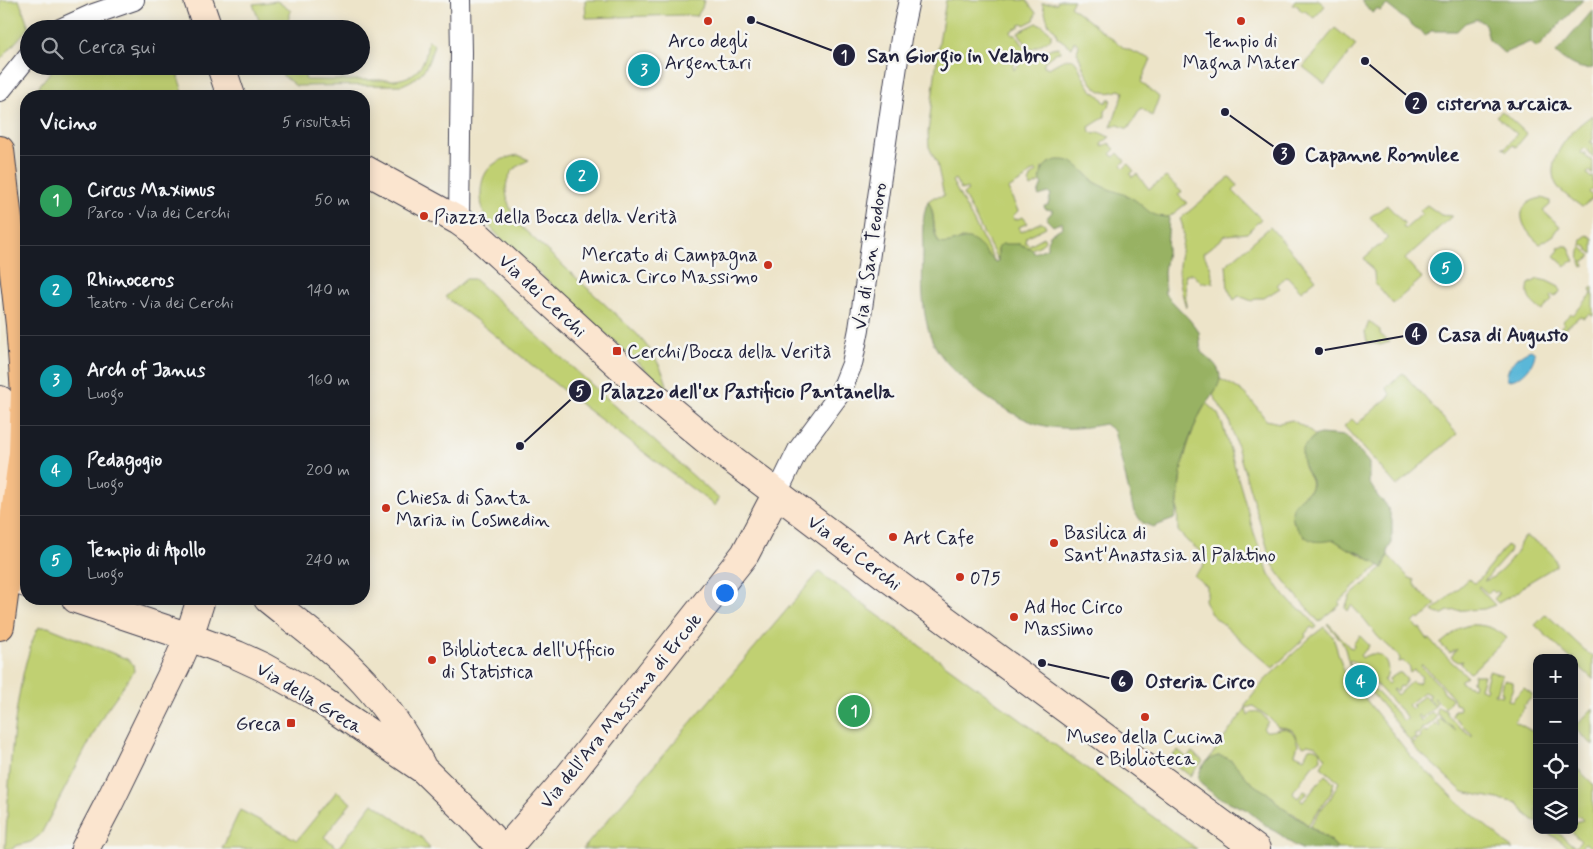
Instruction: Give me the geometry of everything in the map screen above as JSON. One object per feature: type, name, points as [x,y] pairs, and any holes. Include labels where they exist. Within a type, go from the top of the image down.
[{"type":"main road","points":[[198,0],[205,20]]},
{"type":"main road","points":[[224,75],[230,90]]},
{"type":"main road","points":[[0,150],[20,306]]},
{"type":"main road","points":[[370,172],[466,226]]},
{"type":"main road","name":"Via dei Cerchi","points":[[466,226],[665,406],[708,442],[1256,849]]},
{"type":"main road","points":[[0,400],[4,477],[14,520]]},
{"type":"main road","points":[[0,626],[16,580],[14,520],[20,475]]},
{"type":"main road","name":"Via dell'Ara Massima di Ercole","points":[[506,849],[569,776],[745,554],[777,493]]},
{"type":"main road","name":"Via della Greca","points":[[94,605],[237,655],[290,681],[338,711],[424,770],[502,849]]},
{"type":"main road","points":[[85,849],[190,637],[199,605]]},
{"type":"main road","name":"Via della Greca","points":[[275,605],[364,681],[396,722],[424,770]]},
{"type":"street","points":[[79,20],[134,0]]},
{"type":"street","points":[[460,0],[466,226]]},
{"type":"street","name":"Via di San Teodoro","points":[[777,493],[798,450],[838,396],[852,364],[859,329],[901,38],[910,0]]},
{"type":"street","points":[[0,91],[20,66]]},
{"type":"green space","points":[[0,0],[19,0],[26,20],[20,20],[20,37],[0,60]]},
{"type":"green space","points":[[585,0],[704,0],[697,16],[586,18]]},
{"type":"green space","points":[[946,0],[1026,0],[1036,13],[1034,20],[1024,25],[1023,23],[1020,24],[1020,26],[1011,31],[1012,35],[1016,35],[1028,52],[1021,56],[1013,66],[1014,70],[1025,59],[1059,47],[1060,52],[1055,53],[1044,62],[1044,66],[1049,68],[1066,59],[1075,60],[1092,90],[1104,102],[1111,99],[1109,107],[1105,111],[1105,117],[1089,127],[1090,132],[1095,134],[1098,132],[1110,137],[1101,144],[1103,147],[1109,143],[1115,149],[1110,154],[1114,157],[1118,153],[1125,161],[1121,165],[1124,168],[1128,164],[1134,171],[1130,174],[1132,177],[1137,174],[1149,189],[1166,177],[1182,192],[1178,195],[1187,203],[1169,217],[1158,217],[1133,199],[1106,189],[1081,169],[1042,168],[1040,182],[1031,187],[1029,183],[1032,176],[1037,172],[1035,170],[1025,179],[1008,189],[1018,211],[1013,216],[1014,220],[1023,217],[1028,223],[1019,227],[1021,232],[1041,222],[1046,227],[1026,237],[1025,242],[1029,245],[1044,237],[1045,240],[1041,245],[1032,249],[1019,244],[998,248],[998,261],[963,194],[968,191],[967,188],[961,190],[955,179],[952,181],[995,262],[975,242],[962,239],[947,244],[939,243],[935,232],[931,206],[928,201],[934,197],[944,196],[937,163],[929,147],[928,133]]},
{"type":"green space","points":[[1058,0],[1074,0],[1070,6],[1124,48],[1151,59],[1141,82],[1159,97],[1152,116],[1141,108],[1128,129],[1118,125],[1111,127],[1124,92],[1119,90],[1110,93],[1103,92],[1096,88],[1087,75],[1077,52],[1079,45],[1074,41],[1072,48],[1057,37],[1056,31],[1049,25],[1042,3],[1057,3]]},
{"type":"green space","points":[[1295,0],[1318,0],[1325,6],[1314,18],[1305,11],[1301,11],[1297,5],[1292,5]]},
{"type":"green space","points":[[1361,0],[1583,0],[1537,48],[1530,42],[1504,53],[1489,40],[1485,24],[1477,19],[1465,23],[1457,31],[1431,31],[1426,36],[1387,5],[1380,11],[1377,9],[1372,13]]},
{"type":"green space","points":[[277,1],[291,11],[288,20],[259,20],[253,4]]},
{"type":"green space","points":[[1593,10],[1593,68],[1588,69],[1568,62],[1556,53]]},
{"type":"green space","points":[[1037,23],[1051,33],[1051,39],[1030,50],[1018,32]]},
{"type":"green space","points":[[1335,28],[1356,45],[1325,84],[1303,67]]},
{"type":"green space","points":[[428,40],[434,44],[427,65],[415,78],[402,85],[296,86],[282,75],[305,75],[306,80],[395,80],[410,76],[420,68],[425,56]]},
{"type":"green space","points":[[48,75],[178,75],[182,90],[37,90]]},
{"type":"green space","points":[[1502,111],[1527,134],[1516,147],[1513,145],[1507,151],[1502,147],[1505,148],[1517,134],[1496,116]]},
{"type":"green space","points":[[1593,115],[1593,140],[1590,142],[1593,143],[1593,158],[1585,148],[1581,152],[1582,154],[1585,153],[1586,157],[1593,161],[1593,175],[1589,171],[1587,174],[1591,178],[1593,176],[1593,192],[1591,190],[1589,192],[1592,199],[1582,207],[1556,184],[1553,175],[1554,165],[1562,145],[1577,127]]},
{"type":"green space","points":[[518,155],[529,160],[513,170],[508,178],[506,190],[508,203],[516,222],[638,335],[657,361],[664,375],[668,390],[512,249],[488,224],[481,202],[481,188],[486,173],[495,163]]},
{"type":"green space","points":[[1057,160],[1066,160],[1073,163],[1096,183],[1132,198],[1152,214],[1169,217],[1164,272],[1165,294],[1199,332],[1201,352],[1219,370],[1219,383],[1199,415],[1187,446],[1182,464],[1174,519],[1153,527],[1143,523],[1134,512],[1114,431],[1105,424],[1075,428],[1045,426],[1014,414],[980,393],[950,367],[939,353],[928,329],[924,308],[922,276],[923,220],[928,201],[931,206],[936,238],[939,243],[949,243],[963,239],[972,240],[995,262],[998,261],[998,248],[1002,244],[1019,244],[1032,249],[1034,253],[1047,248],[1049,235],[1063,227],[1062,222],[1053,226],[1046,219],[1052,210],[1045,209],[1044,206],[1048,205],[1051,194],[1039,196],[1038,194],[1042,184],[1040,182],[1044,167]]},
{"type":"green space","points":[[1230,177],[1238,186],[1233,191],[1261,219],[1247,233],[1226,235],[1203,253],[1211,268],[1213,283],[1200,282],[1193,274],[1185,274],[1186,307],[1179,274],[1183,237],[1180,219]]},
{"type":"green space","points":[[1542,198],[1550,201],[1550,205],[1543,211],[1560,226],[1554,235],[1540,244],[1524,225],[1522,211],[1532,201]]},
{"type":"green space","points":[[1387,205],[1405,224],[1403,226],[1405,229],[1422,214],[1419,211],[1427,205],[1441,215],[1452,216],[1405,259],[1422,278],[1393,304],[1375,285],[1374,272],[1364,258],[1388,238],[1370,217]]},
{"type":"green space","points":[[1270,227],[1316,279],[1301,291],[1287,276],[1277,285],[1280,288],[1264,298],[1256,298],[1252,301],[1239,296],[1234,300],[1228,289],[1226,265]]},
{"type":"green space","points":[[1587,235],[1593,238],[1593,254],[1587,247],[1583,245],[1581,247],[1591,256],[1583,262],[1584,266],[1582,267],[1580,250],[1582,239]]},
{"type":"green space","points":[[1568,246],[1575,261],[1565,266],[1554,256],[1559,250],[1558,247]]},
{"type":"green space","points":[[466,279],[474,279],[719,499],[715,506],[584,407],[445,297]]},
{"type":"green space","points":[[1538,279],[1559,287],[1560,292],[1555,297],[1552,295],[1550,297],[1552,300],[1542,311],[1530,300],[1528,293],[1529,284]]},
{"type":"green space","points":[[1593,286],[1593,316],[1589,314],[1584,318],[1580,316],[1563,330],[1561,327],[1564,324],[1562,322],[1571,313],[1573,315],[1592,294],[1590,289]]},
{"type":"green space","points":[[1369,322],[1380,330],[1380,334],[1390,342],[1380,345],[1367,342],[1365,332]]},
{"type":"green space","points":[[1403,373],[1457,434],[1397,486],[1344,426],[1352,419],[1357,424],[1391,395],[1386,388]]},
{"type":"green space","points":[[1220,379],[1236,387],[1247,396],[1266,420],[1279,423],[1292,420],[1309,430],[1314,436],[1306,447],[1303,460],[1305,469],[1311,479],[1311,487],[1299,500],[1293,521],[1301,532],[1315,540],[1333,539],[1380,565],[1353,587],[1339,602],[1340,605],[1319,622],[1288,586],[1272,563],[1229,420],[1213,395]]},
{"type":"green space","points":[[1206,403],[1218,414],[1223,426],[1254,533],[1269,574],[1293,605],[1305,612],[1317,627],[1314,629],[1311,627],[1305,634],[1306,637],[1273,668],[1210,613],[1204,600],[1207,595],[1207,586],[1194,576],[1204,565],[1200,551],[1178,531],[1178,500],[1183,462],[1190,438]]},
{"type":"green space","points":[[1320,434],[1346,436],[1369,463],[1369,482],[1379,498],[1385,503],[1392,521],[1392,543],[1388,549],[1388,555],[1383,568],[1362,554],[1348,549],[1334,540],[1319,542],[1306,538],[1295,526],[1292,515],[1294,505],[1298,499],[1309,491],[1312,485],[1312,480],[1303,463],[1302,449],[1314,436]]},
{"type":"green space","points":[[1524,537],[1546,548],[1553,556],[1556,566],[1498,603],[1494,599],[1499,593],[1497,591],[1495,593],[1492,590],[1488,594],[1479,586],[1495,605],[1484,609],[1448,611],[1443,614],[1433,611],[1469,578],[1474,583],[1479,580],[1507,545],[1510,549],[1509,553],[1484,581],[1498,573],[1507,565]]},
{"type":"green space","points":[[1388,555],[1408,577],[1414,580],[1414,584],[1423,595],[1435,603],[1435,606],[1420,620],[1418,618],[1413,623],[1418,629],[1420,628],[1428,640],[1430,639],[1467,676],[1460,681],[1461,683],[1473,687],[1474,683],[1471,681],[1473,681],[1474,675],[1484,675],[1480,689],[1486,691],[1487,688],[1485,687],[1489,671],[1502,675],[1497,693],[1495,692],[1494,694],[1502,696],[1504,680],[1513,682],[1508,700],[1513,701],[1524,688],[1532,694],[1514,721],[1533,732],[1533,820],[1518,803],[1463,792],[1415,748],[1354,672],[1349,664],[1341,640],[1327,624],[1349,647],[1353,648],[1353,644],[1360,636],[1369,645],[1360,655],[1362,658],[1373,654],[1383,657],[1386,661],[1388,672],[1386,679],[1383,680],[1388,684],[1390,682],[1389,679],[1401,673],[1407,680],[1402,687],[1399,686],[1397,691],[1393,690],[1397,695],[1412,681],[1419,683],[1422,677],[1414,670],[1410,673],[1410,668],[1403,661],[1399,662],[1400,658],[1378,637],[1351,605],[1348,611],[1345,608],[1350,596],[1383,568]],"holes":[[[1350,660],[1355,662],[1408,718],[1404,721],[1349,662]],[[1422,664],[1453,697],[1455,704],[1459,705],[1460,708],[1459,710],[1454,710],[1452,716],[1472,736],[1453,721],[1446,711],[1438,707],[1436,710],[1437,714],[1456,731],[1440,718],[1437,722],[1440,725],[1438,726],[1436,723],[1427,732],[1424,731],[1420,735],[1421,737],[1414,740],[1416,742],[1414,743],[1411,740],[1416,737],[1414,735],[1420,733],[1422,728],[1433,722],[1436,716],[1431,712],[1421,722],[1418,715],[1422,718],[1435,706],[1424,696],[1412,705],[1414,707],[1412,709],[1408,705],[1424,692],[1430,695],[1429,698],[1435,705],[1437,703],[1434,697],[1445,708],[1452,699],[1444,693],[1442,688],[1421,666]]]},
{"type":"green space","points":[[819,572],[1197,849],[583,849]]},
{"type":"green space","points":[[1546,614],[1591,656],[1593,654],[1593,679],[1578,666],[1578,654],[1566,654],[1535,625]]},
{"type":"green space","points":[[1469,625],[1490,627],[1507,638],[1470,673],[1461,664],[1463,661],[1458,662],[1451,657],[1457,649],[1450,653],[1440,644],[1460,628]]},
{"type":"green space","points":[[39,627],[48,627],[127,659],[133,664],[134,671],[105,712],[41,834],[31,842],[15,846],[13,849],[5,849],[11,755],[17,707],[26,662]]},
{"type":"green space","points":[[1324,627],[1333,637],[1344,672],[1410,755],[1459,803],[1513,849],[1338,849],[1330,840],[1310,826],[1330,799],[1339,782],[1321,767],[1326,758],[1316,746],[1308,744],[1304,746],[1300,743],[1290,729],[1278,727],[1253,706],[1246,708],[1245,705],[1265,680]]},
{"type":"green space","points":[[1246,708],[1248,716],[1251,713],[1259,712],[1264,716],[1268,722],[1263,728],[1266,731],[1290,730],[1298,744],[1295,754],[1304,758],[1309,748],[1315,748],[1320,752],[1321,759],[1312,766],[1293,794],[1298,798],[1304,790],[1308,792],[1300,800],[1303,802],[1325,775],[1334,782],[1331,793],[1308,825],[1294,814],[1285,810],[1273,797],[1252,784],[1233,762],[1227,758],[1218,756],[1206,763]]},
{"type":"green space","points":[[1593,708],[1593,745],[1578,732],[1578,724]]},
{"type":"green space","points":[[1178,750],[1187,758],[1192,752],[1203,761],[1190,776],[1169,759]]},
{"type":"green space","points":[[1218,756],[1233,762],[1253,784],[1268,793],[1282,807],[1334,844],[1338,849],[1302,849],[1295,846],[1247,810],[1216,796],[1201,784],[1198,779],[1204,764]]},
{"type":"green space","points":[[1578,769],[1593,784],[1593,849],[1585,843],[1582,849],[1572,849],[1550,834],[1559,834],[1575,847],[1581,841],[1573,834],[1578,834],[1578,821],[1583,820],[1578,817]]},
{"type":"green space","points":[[337,791],[351,803],[324,837],[338,848],[373,803],[422,838],[430,849],[222,849],[240,810],[297,840]]},
{"type":"water","points":[[1531,350],[1535,353],[1534,358],[1526,372],[1517,378],[1507,380],[1508,370],[1513,362]]},
{"type":"place","name":"San Giorgio in Velabro","points":[[751,20]]},
{"type":"place","name":"Arco degli Argentari","points":[[708,21]]},
{"type":"place","name":"Tempio di Magna Mater","points":[[1241,21]]},
{"type":"place","name":"cisterna arcaica","points":[[1365,61]]},
{"type":"place","name":"Arch of Janus","points":[[644,70]]},
{"type":"place","name":"Capanne Romulee","points":[[1225,112]]},
{"type":"place","name":"Rhinoceros","points":[[582,176]]},
{"type":"place","name":"Piazza della Bocca della Verità","points":[[424,216]]},
{"type":"place","name":"Mercato di Campagna Amica Circo Massimo","points":[[768,265]]},
{"type":"place","name":"Tempio di Apollo","points":[[1446,268]]},
{"type":"place","name":"Cerchi/Bocca della Verità","points":[[617,351]]},
{"type":"place","name":"Casa di Augusto","points":[[1319,351]]},
{"type":"place","name":"Palazzo dell'ex Pastificio Pantanella","points":[[520,446]]},
{"type":"place","name":"Chiesa di Santa Maria in Cosmedin","points":[[386,508]]},
{"type":"place","name":"Art Cafe","points":[[893,537]]},
{"type":"place","name":"Basilica di Sant'Anastasia al Palatino","points":[[1054,543]]},
{"type":"place","name":"075","points":[[960,577]]},
{"type":"place","name":"Ad Hoc Circo Massimo","points":[[1014,617]]},
{"type":"place","name":"Biblioteca dell'Ufficio di Statistica","points":[[432,660]]},
{"type":"place","name":"Osteria Circo","points":[[1042,663]]},
{"type":"place","name":"Pedagogio","points":[[1361,681]]},
{"type":"place","name":"Circus Maximus","points":[[854,711]]},
{"type":"place","name":"Museo della Cucina e Biblioteca","points":[[1145,717]]},
{"type":"place","name":"Greca","points":[[291,723]]}]
